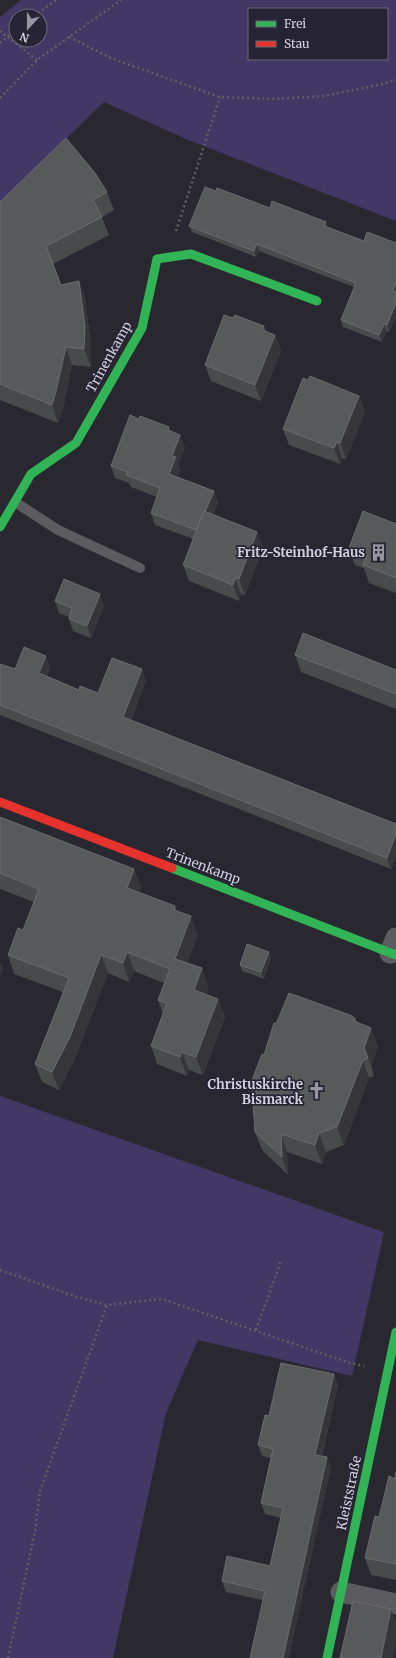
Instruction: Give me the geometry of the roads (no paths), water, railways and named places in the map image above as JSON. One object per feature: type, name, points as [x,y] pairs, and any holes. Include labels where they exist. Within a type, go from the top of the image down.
[{"type":"street","name":"Trinenkamp","points":[[0,527],[30,474],[76,443],[142,328],[157,259],[191,254],[316,301]]},
{"type":"street","name":"Trinenkamp","points":[[0,802],[394,949]]},
{"type":"street","name":"Kleiststraße","points":[[327,1658],[396,1332]]},
{"type":"street","points":[[342,1592],[396,1604]]},
{"type":"lane","points":[[15,502],[58,530],[140,568]]},
{"type":"place","name":"Fritz-Steinhof-Haus","points":[[378,552]]},
{"type":"place","name":"Christuskirche Bismarck","points":[[316,1091]]}]
